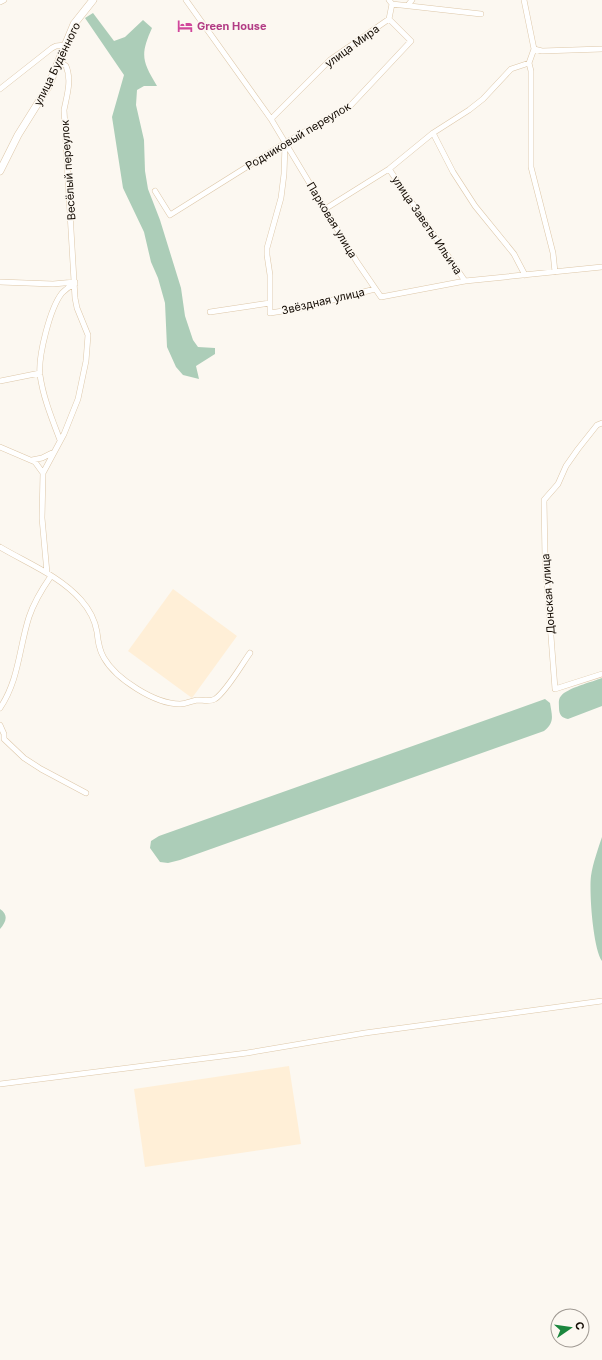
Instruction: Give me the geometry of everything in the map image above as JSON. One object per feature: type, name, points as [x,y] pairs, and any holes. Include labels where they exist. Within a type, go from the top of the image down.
[{"type":"main road","name":"улица Будённого","points":[[0,171],[18,135],[48,87],[74,24],[93,0]]},
{"type":"street","points":[[0,2],[4,0]]},
{"type":"street","name":"Парковая улица","points":[[186,0],[271,119],[325,209],[381,297],[465,281]]},
{"type":"street","points":[[408,5],[412,0]]},
{"type":"street","points":[[524,0],[534,48],[529,63],[531,71],[531,167],[553,253],[555,272]]},
{"type":"street","name":"улица Мира","points":[[271,119],[330,60],[390,19],[390,2],[481,14]]},
{"type":"street","name":"Родниковый переулок","points":[[155,191],[170,215],[285,143],[351,106],[411,41],[390,19]]},
{"type":"street","points":[[0,89],[52,48],[65,45]]},
{"type":"street","points":[[534,48],[542,51],[602,49]]},
{"type":"street","name":"Весёлый переулок","points":[[49,574],[42,518],[42,473],[60,440],[78,399],[86,361],[88,335],[77,308],[75,298],[64,110],[69,76],[66,66],[59,61]]},
{"type":"street","name":"улица Заветы Ильича","points":[[325,209],[389,169],[433,133],[469,110],[483,99],[511,69],[529,63]]},
{"type":"street","points":[[433,133],[453,172],[475,206],[514,254],[525,275]]},
{"type":"street","points":[[270,303],[270,275],[267,248],[281,198],[284,174],[285,143]]},
{"type":"street","points":[[0,164],[7,157]]},
{"type":"street","name":"улица Заветы Ильича","points":[[389,169],[465,281]]},
{"type":"street","points":[[465,281],[602,266]]},
{"type":"street","points":[[0,282],[53,284],[75,283]]},
{"type":"street","points":[[60,440],[44,396],[40,373],[45,338],[52,313],[63,292],[75,283]]},
{"type":"street","name":"Звёздная улица","points":[[210,312],[270,303],[270,313],[302,308],[375,289]]},
{"type":"street","points":[[0,381],[40,373]]},
{"type":"street","name":"Донская улица","points":[[602,423],[597,426],[578,449],[566,466],[558,484],[544,500],[545,557],[555,689],[602,674]]},
{"type":"street","points":[[0,447],[32,460],[37,464],[42,473]]},
{"type":"street","points":[[32,460],[42,458],[53,453]]},
{"type":"street","points":[[0,547],[49,574],[71,590],[81,600],[92,617],[104,660],[126,681],[158,699],[179,704],[217,698],[226,688],[250,653]]},
{"type":"street","points":[[0,708],[16,675],[33,606],[49,574]]},
{"type":"street","points":[[0,725],[4,734],[4,739],[0,745]]},
{"type":"street","points":[[4,739],[24,758],[40,769],[86,793]]},
{"type":"street","points":[[0,1084],[247,1053],[365,1033],[602,1001]]},
{"type":"shaded area","points":[[173,589],[237,636],[192,698],[128,651]]},
{"type":"shaded area","points":[[289,1066],[301,1144],[145,1167],[134,1089]]},
{"type":"green space","points":[[93,13],[114,41],[125,37],[143,20],[152,28],[144,52],[144,58],[148,70],[157,86],[144,86],[137,90],[136,105],[144,140],[145,171],[148,189],[160,220],[181,288],[185,316],[193,340],[198,347],[215,348],[215,354],[196,366],[199,379],[183,375],[176,367],[167,347],[165,303],[158,278],[151,262],[144,232],[123,188],[112,117],[124,75],[85,18]]},
{"type":"green space","points":[[602,678],[602,706],[568,719],[561,716],[559,710],[559,700],[564,693]]},
{"type":"green space","points":[[545,699],[550,703],[552,718],[550,725],[544,731],[180,860],[168,863],[160,862],[150,848],[151,841],[159,836]]},
{"type":"green space","points":[[602,837],[602,961],[594,933],[591,906],[591,876]]},
{"type":"green space","points":[[0,909],[5,914],[6,919],[0,929]]},
{"type":"place","name":"Green House","points":[[185,26]]}]
